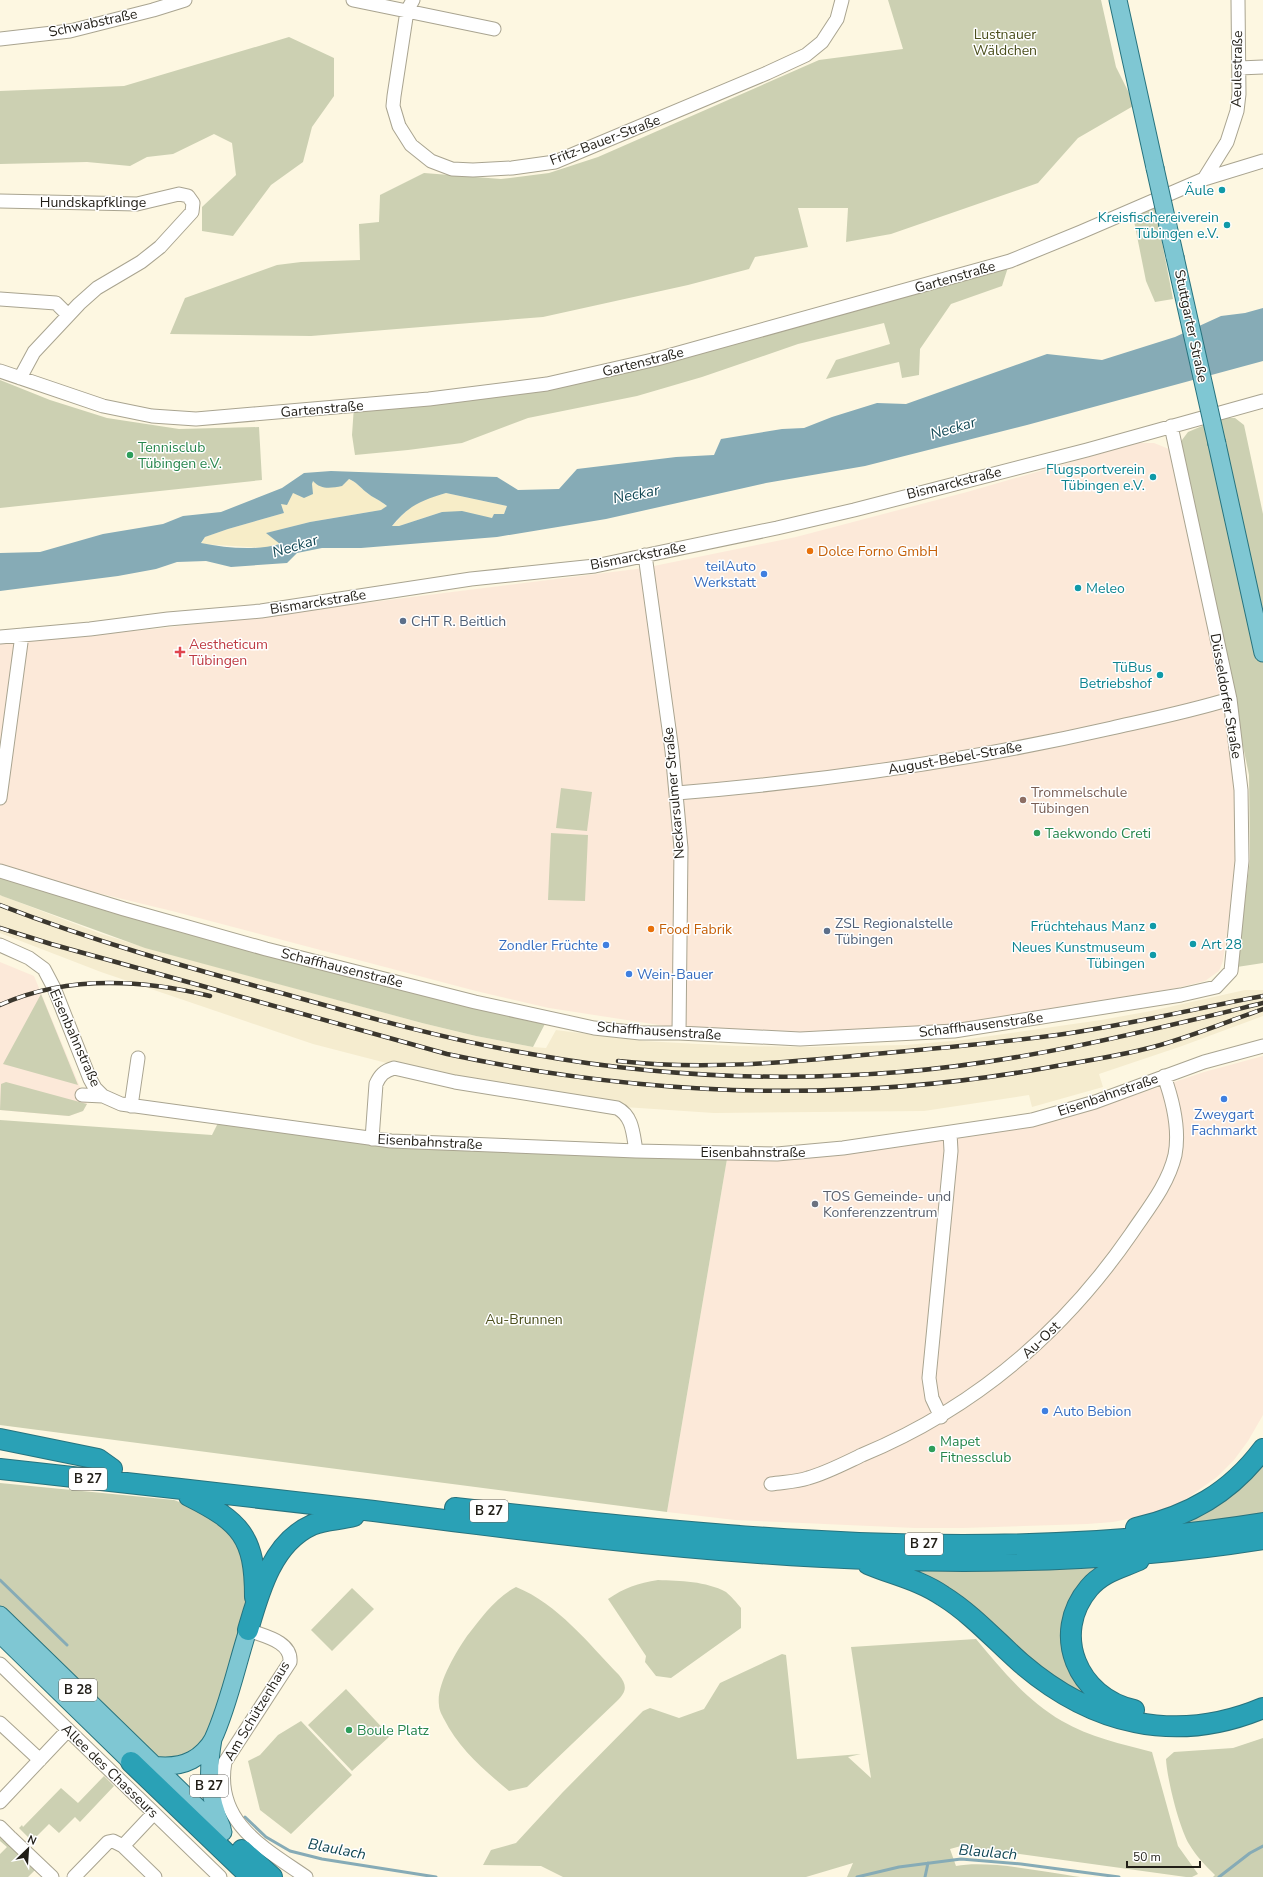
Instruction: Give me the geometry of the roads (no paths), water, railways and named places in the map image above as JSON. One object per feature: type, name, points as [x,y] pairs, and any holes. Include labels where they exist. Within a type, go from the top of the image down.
[{"type":"highway","points":[[0,1439],[98,1459],[112,1469]]},
{"type":"highway","points":[[1110,1540],[1131,1529],[1159,1523],[1198,1506],[1230,1485],[1251,1464],[1263,1449]]},
{"type":"highway","name":"B 27","points":[[0,1457],[471,1510],[737,1535],[941,1544],[1031,1544],[1110,1540],[1177,1534],[1263,1523]]},
{"type":"highway","name":"B 27","points":[[0,1469],[619,1540],[731,1550],[851,1558],[1014,1560],[1158,1552],[1263,1539]]},
{"type":"highway","points":[[177,1489],[213,1508],[228,1518],[239,1530],[246,1541],[254,1564],[255,1603]]},
{"type":"highway","points":[[248,1630],[255,1603],[274,1561],[285,1545],[293,1537],[317,1524],[336,1518],[350,1517],[369,1511]]},
{"type":"highway","points":[[1158,1552],[1102,1576],[1089,1588],[1079,1604],[1073,1621],[1072,1645],[1078,1669],[1089,1685],[1099,1695],[1117,1705],[1132,1710],[1163,1714],[1194,1714],[1212,1711],[1241,1704],[1263,1695]]},
{"type":"highway","points":[[851,1558],[881,1570],[912,1579],[944,1596],[975,1620],[1037,1676],[1067,1697],[1097,1711],[1135,1722],[1181,1726],[1223,1721],[1263,1708]]},
{"type":"highway","name":"B 28","points":[[131,1762],[251,1877]]},
{"type":"highway","name":"B 28","points":[[223,1832],[272,1877]]},
{"type":"main road","name":"Stuttgarter Straße","points":[[1118,0],[1263,653]]},
{"type":"main road","name":"B 28","points":[[0,1614],[223,1832]]},
{"type":"main road","name":"B 27","points":[[223,1832],[212,1802],[209,1771],[213,1739],[248,1630]]},
{"type":"main road","name":"B 28","points":[[0,1634],[131,1762]]},
{"type":"main road","name":"B 27","points":[[155,1766],[177,1765],[191,1761],[206,1748],[213,1739]]},
{"type":"main road","points":[[131,1762],[155,1766]]},
{"type":"street","name":"Schwabstraße","points":[[0,39],[70,31],[153,10],[185,0]]},
{"type":"street","points":[[353,0],[410,5],[494,29]]},
{"type":"street","name":"Fritz-Bauer-Straße","points":[[410,5],[394,96],[394,106],[399,126],[411,145],[431,161],[452,169],[473,170],[555,162],[767,74],[806,55],[822,42],[837,19],[842,0]]},
{"type":"street","name":"Aeulestraße","points":[[1204,179],[1219,158],[1232,127],[1239,102],[1238,0]]},
{"type":"street","points":[[1239,68],[1263,68]]},
{"type":"street","name":"Gartenstraße","points":[[0,371],[103,406],[152,416],[196,419],[429,399],[547,384],[657,360],[1010,261],[1204,179],[1263,161]]},
{"type":"street","name":"Hundskapfklinge","points":[[0,201],[137,204],[179,194],[188,196],[192,200],[192,212],[160,247],[141,262],[94,290],[68,315],[34,352],[20,378]]},
{"type":"street","points":[[0,299],[56,303],[68,315]]},
{"type":"street","name":"Bismarckstraße","points":[[0,637],[90,629],[168,619],[261,611],[471,579],[595,566],[847,512],[1087,450],[1263,401]]},
{"type":"street","name":"Düsseldorfer Straße","points":[[1171,426],[1230,699],[1241,790],[1242,861],[1231,971]]},
{"type":"street","name":"Neckarsulmer Straße","points":[[645,555],[671,744],[681,848],[679,1033]]},
{"type":"street","points":[[0,798],[22,635]]},
{"type":"street","name":"August-Bebel-Straße","points":[[676,793],[788,783],[952,761],[1062,739],[1203,707],[1230,699]]},
{"type":"street","name":"Schaffhausenstraße","points":[[0,871],[124,909],[266,948],[475,1002],[594,1028],[640,1033],[679,1033],[800,1039],[954,1031],[1181,996],[1216,987],[1231,971]]},
{"type":"street","name":"Eisenbahnstraße","points":[[0,945],[29,958],[44,970],[54,988],[90,1079],[95,1088],[103,1096],[131,1106],[372,1139],[636,1151],[744,1154],[798,1153],[1013,1124],[1054,1114],[1120,1093],[1222,1056],[1263,1046]]},
{"type":"street","points":[[131,1106],[138,1058]]},
{"type":"street","points":[[372,1139],[376,1084],[385,1070],[394,1068],[455,1082],[617,1108],[622,1110],[629,1118],[636,1151]]},
{"type":"street","name":"Au-Ost","points":[[771,1484],[807,1478],[876,1449],[941,1417],[1005,1373],[1025,1356],[1061,1320],[1105,1270],[1157,1196],[1172,1163],[1177,1137],[1173,1107],[1164,1076]]},
{"type":"street","points":[[82,1095],[103,1096]]},
{"type":"street","points":[[941,1417],[932,1398],[929,1378],[951,1151],[950,1133]]},
{"type":"street","name":"Am Schützenhaus","points":[[248,1630],[280,1643],[287,1649],[290,1655],[290,1662],[225,1762],[223,1778],[224,1796],[234,1816],[251,1836],[306,1877]]},
{"type":"street","name":"Allee des Chasseurs","points":[[0,1664],[220,1877]]},
{"type":"street","points":[[0,1723],[40,1760]]},
{"type":"street","points":[[0,1802],[68,1730]]},
{"type":"street","points":[[123,1846],[154,1813]]},
{"type":"street","points":[[0,1827],[52,1877]]},
{"type":"street","points":[[74,1877],[108,1842],[112,1841],[123,1846],[155,1877]]},
{"type":"water","name":"Neckar","points":[[1263,308],[1263,361],[1027,425],[865,466],[766,483],[606,519],[497,537],[361,548],[322,548],[297,553],[287,563],[231,567],[206,561],[177,562],[156,569],[118,576],[0,591],[0,553],[40,552],[103,534],[163,524],[183,516],[221,512],[282,488],[304,473],[331,471],[497,477],[518,490],[559,489],[577,469],[676,457],[714,455],[721,439],[782,429],[804,428],[832,417],[877,403],[906,404],[1047,354],[1102,360],[1175,337],[1221,316],[1245,313]],"holes":[[[349,479],[387,506],[381,510],[310,522],[266,533],[280,544],[261,548],[241,548],[201,543],[205,537],[284,513],[281,504],[287,505],[293,493],[304,498],[313,494],[313,481],[319,486],[330,488],[342,486]],[[446,493],[507,506],[504,514],[494,514],[492,518],[462,511],[442,512],[399,526],[392,526],[404,513],[416,505],[430,498]]]},
{"type":"waterway","points":[[0,1580],[67,1645]]},
{"type":"waterway","name":"Blaulach","points":[[245,1817],[266,1837],[290,1851],[322,1859],[436,1877]]},
{"type":"waterway","name":"Blaulach","points":[[1219,1877],[1250,1853],[1263,1846]]},
{"type":"waterway","name":"Blaulach","points":[[857,1877],[899,1867],[961,1859],[1021,1864],[1119,1877]]},
{"type":"waterway","points":[[925,1877],[928,1863]]},
{"type":"railway","points":[[0,905],[141,953],[407,1027],[469,1042],[577,1062],[668,1072],[715,1075],[807,1076],[854,1075],[946,1067],[992,1061],[1083,1045],[1263,1003]]},
{"type":"railway","points":[[0,928],[51,944],[447,1054],[522,1068],[598,1079],[673,1087],[748,1090],[824,1090],[899,1087],[975,1079],[1115,1056],[1153,1047],[1181,1039],[1263,1009]]},
{"type":"railway","points":[[0,1005],[25,995],[77,984],[130,983],[184,990],[210,996]]},
{"type":"railway","points":[[618,1061],[679,1065],[771,1063],[967,1046],[1045,1037],[1095,1029],[1263,996]]},
{"type":"place","name":"Äule","points":[[1222,190]]},
{"type":"place","name":"Kreisfischereiverein Tübingen e.V.","points":[[1227,225]]},
{"type":"place","name":"Tennisclub Tübingen e.V.","points":[[130,455]]},
{"type":"place","name":"Flugsportverein Tübingen e.V.","points":[[1153,477]]},
{"type":"place","name":"Dolce Forno GmbH","points":[[810,551]]},
{"type":"place","name":"teilAuto Werkstatt","points":[[764,574]]},
{"type":"place","name":"Meleo","points":[[1078,588]]},
{"type":"place","name":"CHT R. Beitlich","points":[[403,621]]},
{"type":"place","name":"Aestheticum Tübingen","points":[[180,652]]},
{"type":"place","name":"TüBus Betriebshof","points":[[1160,675]]},
{"type":"place","name":"Trommelschule Tübingen","points":[[1023,800]]},
{"type":"place","name":"Taekwondo Creti","points":[[1037,833]]},
{"type":"place","name":"Früchtehaus Manz","points":[[1153,926]]},
{"type":"place","name":"Food Fabrik","points":[[651,929]]},
{"type":"place","name":"ZSL Regionalstelle Tübingen","points":[[827,931]]},
{"type":"place","name":"Art 28","points":[[1193,944]]},
{"type":"place","name":"Zondler Früchte","points":[[606,945]]},
{"type":"place","name":"Neues Kunstmuseum Tübingen","points":[[1153,955]]},
{"type":"place","name":"Wein-Bauer","points":[[629,974]]},
{"type":"place","name":"Zweygart Fachmarkt","points":[[1224,1099]]},
{"type":"place","name":"TOS Gemeinde- und Konferenzzentrum","points":[[815,1204]]},
{"type":"place","name":"Auto Bebion","points":[[1045,1411]]},
{"type":"place","name":"Mapet Fitnessclub","points":[[932,1449]]},
{"type":"place","name":"Boule Platz","points":[[349,1730]]},
{"type":"park label","name":"Lustnauer Wäldchen","points":[[1005,42]]},
{"type":"park label","name":"Au-Brunnen","points":[[524,1319]]}]
